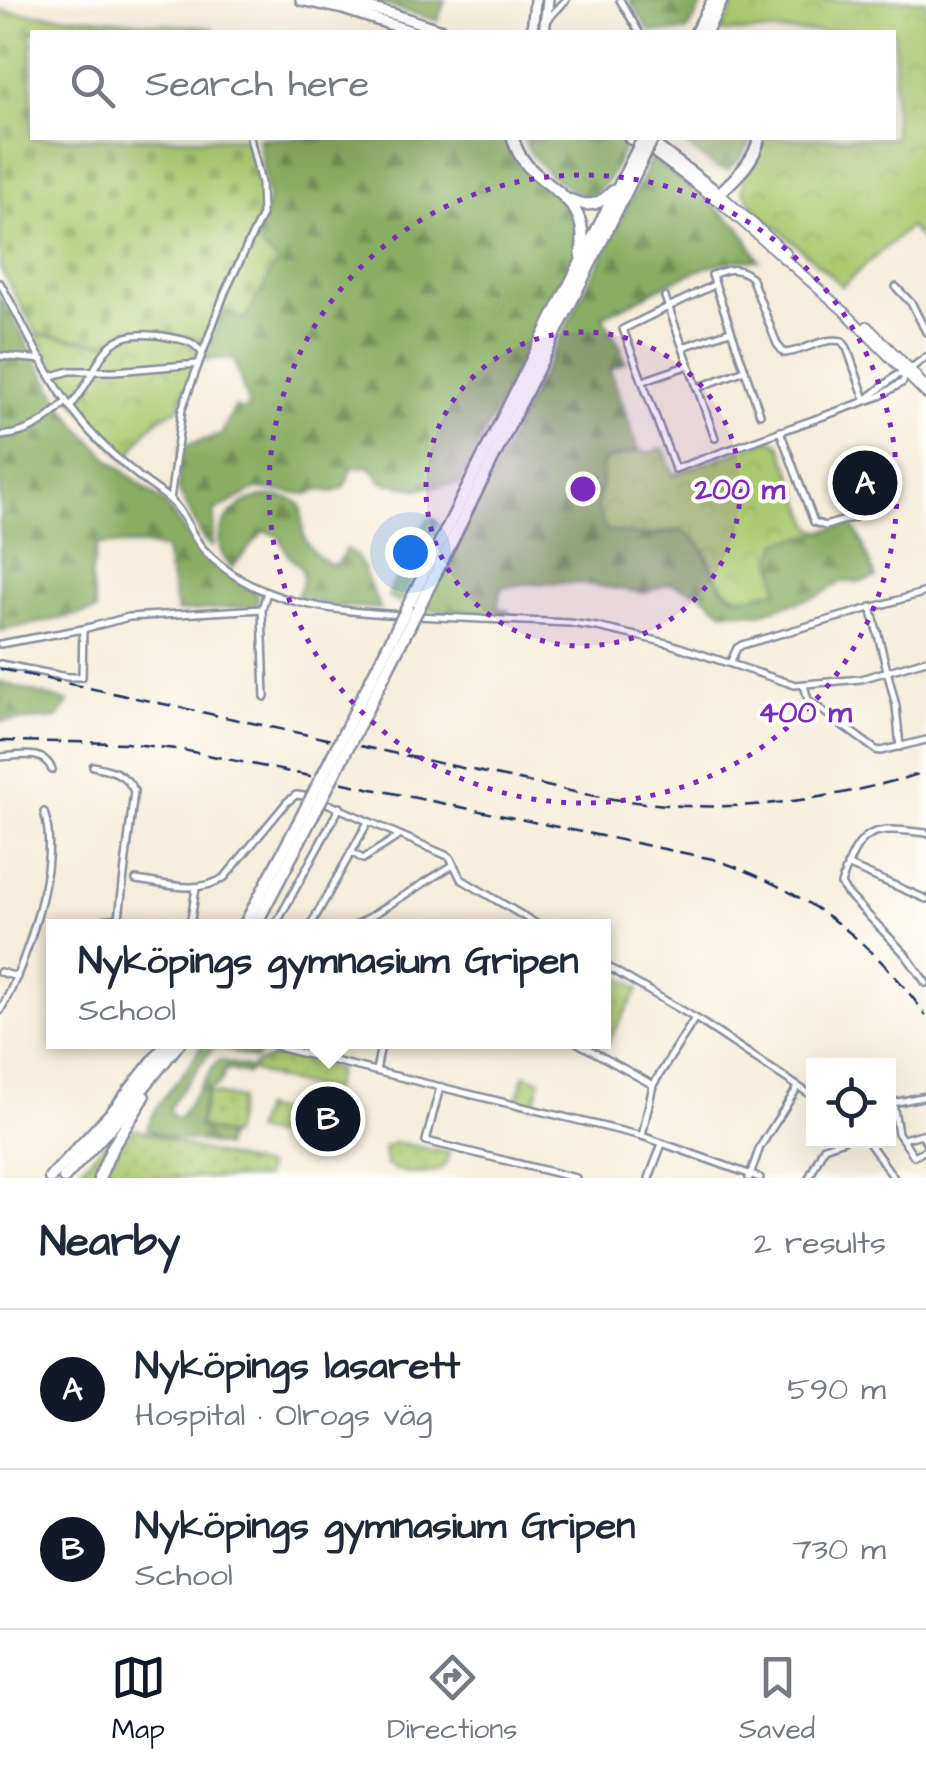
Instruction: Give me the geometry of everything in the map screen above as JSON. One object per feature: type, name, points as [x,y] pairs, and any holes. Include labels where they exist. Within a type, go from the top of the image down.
[{"type":"highway","points":[[697,30],[718,2]]},
{"type":"highway","points":[[710,30],[718,2]]},
{"type":"highway","points":[[514,140],[523,160],[579,216],[583,230],[579,267]]},
{"type":"highway","points":[[258,919],[647,140]]},
{"type":"highway","points":[[717,196],[748,164],[758,140]]},
{"type":"highway","points":[[412,608],[621,183],[637,160]]},
{"type":"highway","points":[[565,198],[594,205],[621,183]]},
{"type":"highway","points":[[248,919],[312,807]]},
{"type":"highway","points":[[50,1178],[112,1112],[162,1049]]},
{"type":"highway","points":[[64,1178],[175,1049]]},
{"type":"highway","points":[[99,1178],[112,1148],[165,1062]]},
{"type":"main road","points":[[301,0],[408,30]]},
{"type":"main road","points":[[333,0],[441,30]]},
{"type":"main road","points":[[532,30],[535,0]]},
{"type":"main road","points":[[545,27],[548,0]]},
{"type":"main road","points":[[632,140],[759,226],[926,391]]},
{"type":"main road","points":[[650,140],[717,196]]},
{"type":"street","points":[[545,27],[566,0]]},
{"type":"street","points":[[620,0],[638,30]]},
{"type":"street","points":[[170,500],[180,416],[225,292],[262,216],[261,183],[250,140]]},
{"type":"street","points":[[760,414],[714,286],[712,275],[729,268],[742,270],[751,277],[776,344],[784,353],[827,340],[842,341],[848,348],[865,400]]},
{"type":"street","points":[[0,283],[68,404],[99,441],[170,500],[204,551],[228,571],[267,592],[344,612],[597,627],[657,640],[778,681],[804,685],[862,679],[926,660]]},
{"type":"street","points":[[714,286],[623,329],[676,469],[880,396],[903,382],[908,371],[926,357]]},
{"type":"street","points":[[896,287],[912,304],[926,332]]},
{"type":"street","points":[[665,297],[715,438]]},
{"type":"street","points":[[683,347],[730,331]]},
{"type":"street","points":[[0,436],[34,429],[78,397],[92,372],[122,336],[140,333],[192,342],[202,353]]},
{"type":"street","points":[[0,356],[44,360]]},
{"type":"street","points":[[52,376],[70,371],[198,364]]},
{"type":"street","points":[[643,382],[689,364]]},
{"type":"street","points":[[698,388],[744,370]]},
{"type":"street","points":[[780,431],[814,522],[825,526],[855,516]]},
{"type":"street","points":[[265,696],[262,608],[267,592]]},
{"type":"street","points":[[730,663],[742,644],[926,592]]},
{"type":"street","points":[[871,607],[896,706],[900,747]]},
{"type":"street","points":[[0,644],[129,617],[262,608]]},
{"type":"street","points":[[0,664],[82,677],[84,629]]},
{"type":"street","points":[[804,685],[808,700],[872,747],[881,751],[926,740]]},
{"type":"street","points":[[0,757],[44,758],[52,770]]},
{"type":"street","points":[[94,766],[121,773],[134,791],[119,918],[111,919]]},
{"type":"street","points":[[136,880],[196,888],[225,877],[287,802],[296,796],[309,796],[450,857],[461,879],[528,919]]},
{"type":"street","points":[[279,919],[340,808]]},
{"type":"street","points":[[0,1011],[17,977],[42,889],[50,843],[50,827],[44,812]]},
{"type":"street","points":[[314,919],[368,822]]},
{"type":"street","points":[[926,833],[891,828],[867,835],[847,865],[841,884],[926,983]]},
{"type":"street","points":[[350,852],[363,859],[399,836]]},
{"type":"street","points":[[365,919],[454,865]]},
{"type":"street","points":[[847,865],[926,898]]},
{"type":"street","points":[[191,919],[196,888]]},
{"type":"street","points":[[611,969],[806,1092]]},
{"type":"street","points":[[0,972],[17,977]]},
{"type":"street","points":[[0,988],[10,991]]},
{"type":"street","points":[[642,1136],[653,1085],[694,1018]]},
{"type":"street","points":[[297,1049],[642,1136],[760,1178]]},
{"type":"street","points":[[376,1071],[380,1049]]},
{"type":"street","points":[[589,1049],[653,1085]]},
{"type":"street","points":[[440,1087],[426,1142],[576,1178]]},
{"type":"street","points":[[749,1176],[760,1146],[798,1087]]},
{"type":"street","points":[[896,1103],[926,1096]]},
{"type":"street","points":[[896,1126],[898,1134],[914,1156],[926,1146],[922,1134],[903,1138]]},
{"type":"street","points":[[649,1178],[663,1142]]},
{"type":"street","points":[[809,1178],[824,1148]]},
{"type":"street","points":[[873,1148],[894,1178]]},
{"type":"green space","points":[[365,0],[445,0],[438,21]]},
{"type":"green space","points":[[629,0],[705,0],[688,30],[649,30]]},
{"type":"green space","points":[[736,0],[926,0],[926,245],[909,227],[842,286],[765,220],[743,191],[743,179],[758,158],[762,140],[896,140],[896,30],[722,30]]},
{"type":"green space","points":[[0,11],[212,28],[30,30],[30,140],[249,140],[261,197],[259,217],[250,239],[278,261],[245,319],[216,309],[204,341],[141,329],[102,343],[37,334],[0,268]]},
{"type":"green space","points":[[258,140],[508,140],[518,164],[572,211],[579,227],[577,249],[460,483],[419,489],[382,482],[371,468],[363,466],[351,468],[345,487],[334,492],[256,489],[215,511],[212,547],[204,541],[178,489],[180,447],[221,435],[235,406],[242,411],[249,406],[233,358],[206,360],[204,356],[222,311],[245,318],[277,261],[254,242],[268,201]]},
{"type":"green space","points":[[525,140],[627,142],[606,182],[587,197],[549,174]]},
{"type":"green space","points":[[680,140],[752,140],[728,170],[717,168]]},
{"type":"green space","points":[[652,158],[740,227],[759,260],[739,260],[699,270],[602,316],[625,362],[610,369],[639,451],[603,462],[597,506],[645,535],[681,531],[692,535],[723,588],[739,597],[778,590],[773,558],[779,542],[850,524],[859,535],[876,578],[841,582],[820,595],[760,613],[722,611],[700,593],[670,583],[645,593],[579,583],[523,584],[501,588],[497,608],[509,614],[422,610]]},
{"type":"green space","points":[[0,295],[77,425],[111,461],[163,502],[202,554],[255,592],[257,606],[177,612],[165,550],[145,545],[97,545],[91,578],[96,611],[0,631]]},
{"type":"green space","points":[[141,329],[204,341],[178,409],[154,424],[126,461],[67,392],[37,334],[102,343]]},
{"type":"green space","points":[[770,439],[780,444],[812,527],[822,532],[779,542],[773,558],[778,590],[744,597],[729,591],[700,544],[687,533],[641,535],[606,530],[597,506],[603,461],[663,448],[673,475]]},
{"type":"green space","points":[[262,497],[297,502],[306,542],[331,565],[337,563],[346,549],[354,554],[380,609],[296,598],[303,580],[302,569],[288,555],[279,536],[264,531],[232,568],[220,546],[223,525],[239,507]]},
{"type":"green space","points":[[430,518],[438,521],[400,603],[389,598],[389,592]]},
{"type":"green space","points":[[0,682],[68,702],[58,718],[0,722]]},
{"type":"green space","points":[[611,972],[639,989],[611,1037]]},
{"type":"green space","points":[[199,1049],[212,1049],[170,1106],[172,1116],[179,1118],[220,1060],[250,1070],[247,1074],[226,1069],[220,1084],[207,1091],[198,1127],[227,1136],[224,1147],[166,1137],[147,1128]]},
{"type":"green space","points":[[226,1049],[264,1049],[255,1059]]},
{"type":"green space","points":[[278,1054],[338,1069],[332,1092],[252,1070],[252,1066]]},
{"type":"green space","points":[[524,1075],[541,1080],[534,1106],[517,1102]]},
{"type":"green space","points":[[208,1092],[240,1099],[232,1136],[199,1127]]},
{"type":"green space","points":[[262,1108],[282,1113],[275,1137],[254,1131]]},
{"type":"green space","points":[[123,1124],[96,1178],[72,1178]]},
{"type":"green space","points":[[134,1128],[267,1167],[265,1178],[105,1178],[112,1156]]},
{"type":"green space","points":[[396,1142],[449,1153],[447,1161],[435,1171],[425,1173],[394,1169],[386,1165],[384,1148]]},
{"type":"railway","points":[[0,669],[629,801],[756,805],[840,793],[926,772]]},
{"type":"railway","points":[[0,741],[126,743],[183,750],[713,859],[776,885],[833,920],[883,963],[926,1016]]},
{"type":"place","name":"Nyköpings lasarett","points":[[865,483]]},
{"type":"place","name":"Nyköpings gymnasium Gripen","points":[[328,1119]]}]
